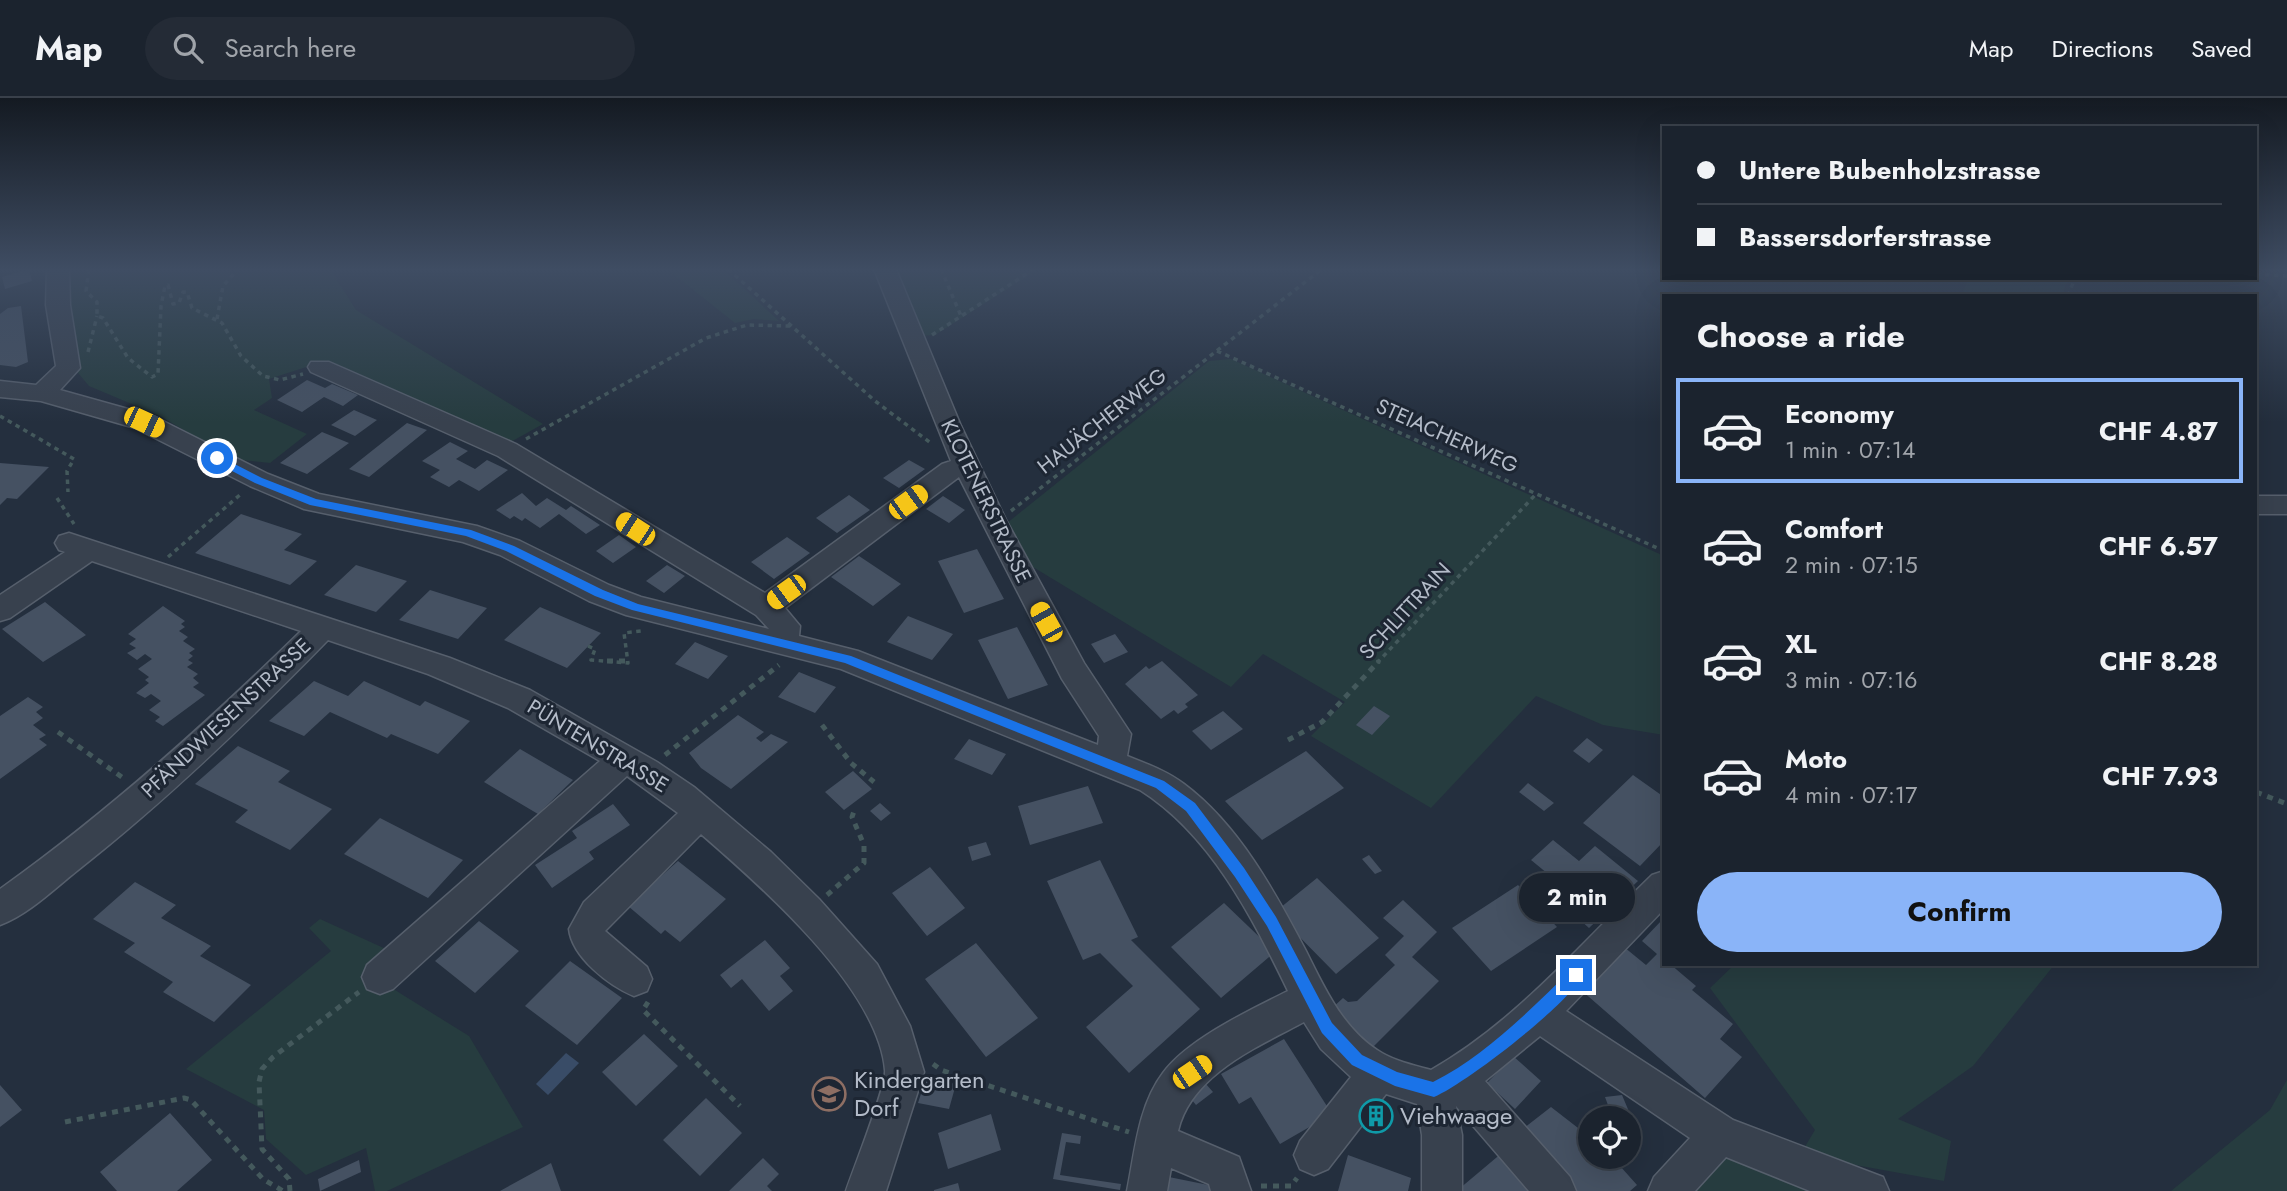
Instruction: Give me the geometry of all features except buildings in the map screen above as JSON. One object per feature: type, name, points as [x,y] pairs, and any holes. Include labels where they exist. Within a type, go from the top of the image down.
[{"type":"street","points":[[42,393],[68,368],[60,320]]},
{"type":"street","name":"KLOTENERSTRASSE","points":[[906,320],[965,466],[1073,671],[1115,734],[1108,762]]},
{"type":"street","points":[[320,367],[507,450],[766,607],[785,626],[792,644]]},
{"type":"street","points":[[0,389],[42,393],[144,422],[259,480],[314,502],[467,533],[510,548],[599,593],[636,607],[847,659],[1160,784],[1191,807],[1271,922],[1311,999],[1340,1044],[1357,1060],[1379,1070],[1445,1084],[1556,1191]]},
{"type":"street","points":[[766,607],[951,470],[965,466]]},
{"type":"street","points":[[2257,505],[2287,505]]},
{"type":"street","points":[[0,610],[78,539]]},
{"type":"street","name":"PFÄNDWIESENSTRASSE","points":[[0,909],[145,794],[253,698],[323,627],[155,569],[78,539]]},
{"type":"street","name":"PÜNTENSTRASSE","points":[[323,627],[439,666],[519,699],[646,771],[701,813],[759,863],[807,910],[864,976],[897,1040],[905,1072],[866,1191]]},
{"type":"street","points":[[380,977],[624,759]]},
{"type":"street","points":[[634,979],[588,940],[587,929],[596,913],[701,813]]},
{"type":"street","points":[[1442,1191],[1445,1084],[1538,1013],[1662,888]]},
{"type":"street","points":[[1147,1191],[1157,1142],[1176,1086],[1270,1018],[1311,999]]},
{"type":"street","points":[[1538,1013],[1720,1135],[1856,1190]]},
{"type":"street","points":[[1314,1154],[1348,1115],[1379,1070]]},
{"type":"street","points":[[1668,1191],[1720,1135]]},
{"type":"street","points":[[1157,1142],[1228,1181]]},
{"type":"path","points":[[103,320],[106,331],[116,338],[123,356],[152,377],[158,374],[162,355],[160,320]]},
{"type":"path","points":[[218,320],[234,347],[268,379],[287,380],[320,367]]},
{"type":"path","points":[[784,320],[875,401],[965,466]]},
{"type":"path","points":[[915,342],[933,335],[955,320]]},
{"type":"path","name":"HAUÄCHERWEG","points":[[1034,494],[1256,320]]},
{"type":"path","points":[[507,450],[706,338],[731,327],[755,322],[791,326]]},
{"type":"path","name":"STEIACHERWEG","points":[[1217,351],[1662,550]]},
{"type":"path","points":[[0,416],[74,459],[67,471],[68,492]]},
{"type":"path","points":[[155,569],[249,487]]},
{"type":"path","name":"SCHLITTRAIN","points":[[1288,740],[1322,722],[1537,493]]},
{"type":"path","points":[[57,498],[78,539]]},
{"type":"path","points":[[588,646],[596,649],[591,660],[628,663],[624,633],[645,631]]},
{"type":"path","points":[[673,749],[792,644]]},
{"type":"path","points":[[822,725],[851,763],[874,782]]},
{"type":"path","points":[[58,732],[145,794]]},
{"type":"path","points":[[2257,792],[2287,804]]},
{"type":"path","points":[[807,910],[864,863],[863,840],[852,817],[855,808]]},
{"type":"path","points":[[290,1191],[289,1179],[262,1149],[259,1082],[262,1069],[272,1056],[380,977]]},
{"type":"path","points":[[634,979],[644,979],[653,987],[653,995],[643,1010],[740,1106]]},
{"type":"path","points":[[897,1040],[941,1070],[1157,1142]]},
{"type":"path","points":[[65,1122],[184,1098],[191,1100],[263,1179],[283,1191]]},
{"type":"path","points":[[1228,1181],[1263,1187],[1291,1186],[1314,1154]]},
{"type":"green space","points":[[62,320],[372,320],[543,424],[507,444],[325,361],[269,379],[272,398],[254,410],[307,434],[270,463],[233,459],[160,416],[89,386],[69,362]]},
{"type":"green space","points":[[915,320],[959,320],[935,335],[921,336]]},
{"type":"green space","points":[[1231,359],[1662,555],[1662,735],[1603,725],[1536,696],[1431,808],[1311,736],[1345,702],[1263,654],[1231,687],[1028,564],[1007,523],[1209,361]]},
{"type":"green space","points":[[320,919],[399,955],[374,977],[469,1036],[523,1127],[387,1191],[375,1191],[366,1148],[306,1175],[266,1139],[264,1110],[186,1069],[331,951],[309,928]]},
{"type":"green space","points":[[1733,966],[2053,966],[1973,1066],[1898,1119],[1951,1141],[1944,1181],[1800,1155],[1815,1130],[1710,988]]},
{"type":"green space","points":[[2287,1080],[2287,1191],[2171,1191],[2270,1110]]},
{"type":"green space","points":[[1722,1156],[1829,1191],[1683,1191]]},
{"type":"water","points":[[566,1053],[579,1063],[548,1095],[536,1084]]},
{"type":"place","name":"Kindergarten Dorf","points":[[829,1094]]},
{"type":"place","name":"Viehwaage","points":[[1376,1116]]},
{"type":"route","points":[[217,458],[259,480],[314,502],[351,512],[467,533],[510,548],[599,593],[636,607],[847,659],[1160,784],[1191,807],[1239,873],[1271,922],[1327,1028],[1357,1060],[1395,1079],[1434,1090],[1457,1078],[1529,1021],[1576,975]]}]
